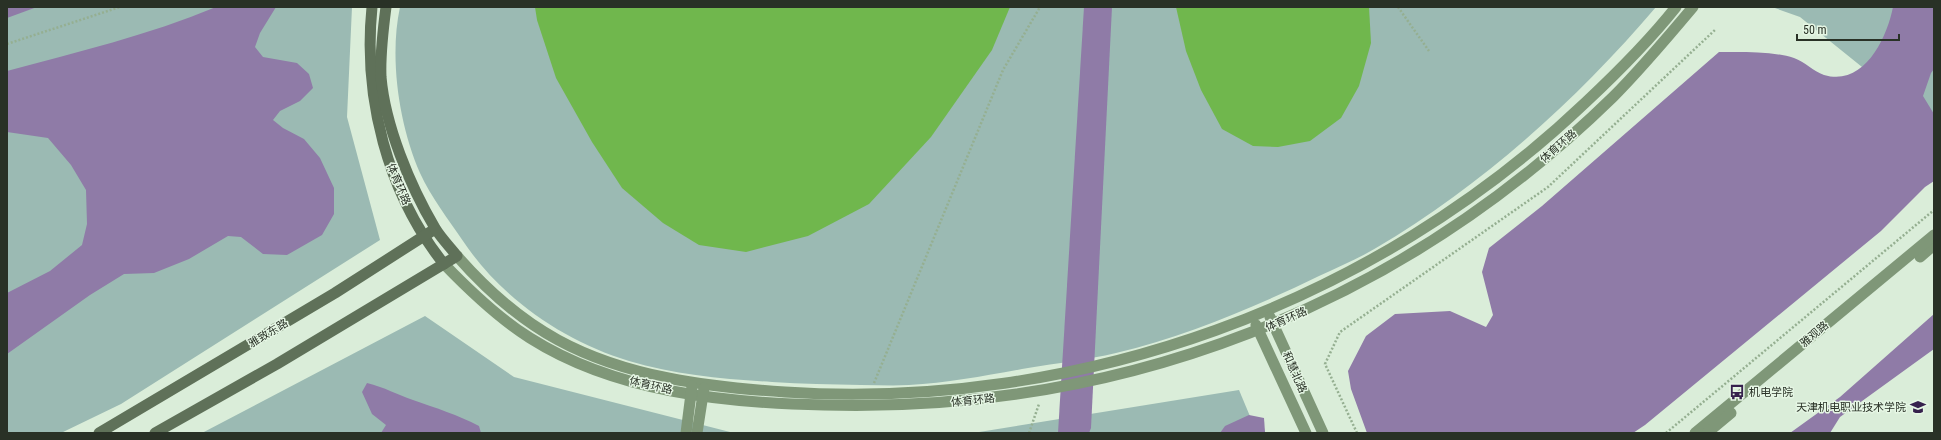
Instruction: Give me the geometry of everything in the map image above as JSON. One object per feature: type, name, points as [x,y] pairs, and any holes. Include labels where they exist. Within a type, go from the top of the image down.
[{"type":"main road","name":"体育环路","points":[[372,7],[369,49],[375,107],[387,156],[396,180],[423,235],[444,264],[504,318],[530,338],[554,351],[581,364],[612,375],[703,395],[777,404],[854,406],[967,401],[1054,389],[1108,378],[1187,356],[1259,330],[1319,304],[1386,269],[1494,198],[1558,147],[1614,96],[1638,71],[1692,7]]},
{"type":"main road","name":"体育环路","points":[[386,7],[382,44],[381,77],[386,111],[409,175],[435,229],[479,281],[517,314],[557,340],[585,353],[625,368],[693,382],[798,393],[870,394],[967,389],[1053,375],[1106,364],[1182,343],[1267,311],[1323,285],[1375,258],[1436,221],[1488,186],[1532,152],[1627,62],[1676,7]]},
{"type":"main road","name":"雅致东路","points":[[99,433],[335,293],[423,235],[435,229]]},
{"type":"main road","name":"雅观路","points":[[1695,433],[1934,235]]},
{"type":"main road","name":"雅观路","points":[[1707,433],[1934,245]]},
{"type":"main road","points":[[155,433],[277,364],[457,256]]},
{"type":"main road","name":"和慧北路","points":[[1267,311],[1323,433]]},
{"type":"main road","name":"和慧北路","points":[[1252,317],[1306,433]]},
{"type":"main road","points":[[686,433],[693,382]]},
{"type":"main road","points":[[697,433],[704,383]]},
{"type":"path","points":[[7,44],[120,7]]},
{"type":"path","points":[[870,394],[1003,70],[1040,7]]},
{"type":"path","points":[[1398,7],[1429,51]]},
{"type":"path","points":[[1357,433],[1325,364],[1340,332],[1548,187],[1716,29]]},
{"type":"path","points":[[1666,433],[1934,210]]},
{"type":"path","points":[[1029,433],[1039,404]]},
{"type":"shaded area","points":[[7,7],[352,7],[347,117],[380,240],[121,404],[61,433],[7,433]]},
{"type":"shaded area","points":[[7,7],[37,7],[7,18]]},
{"type":"shaded area","points":[[216,7],[276,7],[260,33],[255,47],[263,57],[297,63],[309,74],[313,88],[300,101],[280,111],[273,120],[283,128],[304,139],[320,158],[334,188],[334,214],[322,235],[287,255],[263,254],[241,237],[228,236],[189,259],[154,273],[124,274],[90,295],[7,354],[7,293],[50,271],[82,245],[87,224],[86,190],[71,165],[48,138],[7,132],[7,71],[139,35]]},
{"type":"shaded area","points":[[400,7],[1656,7],[1626,42],[1594,75],[1526,139],[1490,169],[1415,224],[1355,259],[1244,310],[1194,330],[1142,346],[1094,358],[969,378],[924,384],[891,385],[805,384],[754,381],[700,376],[646,366],[604,352],[581,342],[557,329],[515,299],[478,262],[440,208],[420,173],[406,134],[398,91],[396,48]]},
{"type":"shaded area","points":[[1084,7],[1112,7],[1091,428],[1089,433],[1058,433]]},
{"type":"shaded area","points":[[1772,7],[1934,7],[1934,125],[1800,17]]},
{"type":"shaded area","points":[[1893,7],[1934,7],[1934,69],[1931,73],[1923,96],[1934,114],[1934,181],[1925,187],[1881,231],[1645,425],[1633,433],[1367,433],[1351,389],[1348,371],[1366,336],[1395,314],[1450,311],[1486,327],[1493,315],[1482,272],[1489,248],[1542,206],[1719,52],[1757,52],[1776,54],[1794,58],[1824,75],[1838,77],[1851,74],[1862,67],[1879,45],[1890,19]]},
{"type":"shaded area","points":[[1934,314],[1934,349],[1840,417],[1830,433],[1790,433],[1840,397]]},
{"type":"shaded area","points":[[425,316],[514,377],[734,433],[202,433]]},
{"type":"shaded area","points":[[367,383],[463,418],[479,426],[481,433],[381,433],[386,425],[372,414],[362,392]]},
{"type":"shaded area","points":[[1239,390],[1257,433],[973,433]]},
{"type":"shaded area","points":[[1249,415],[1264,418],[1265,432],[1220,433],[1225,426]]},
{"type":"building","points":[[535,7],[1010,7],[992,50],[931,137],[869,204],[808,236],[746,252],[699,245],[663,223],[622,188],[592,142],[556,78],[537,20]]},
{"type":"building","points":[[1176,7],[1369,7],[1371,43],[1359,86],[1341,118],[1310,141],[1278,147],[1253,146],[1222,129],[1201,90],[1186,51]]},
{"type":"place","name":"机电学院","points":[[1737,392]]},
{"type":"place","name":"天津机电职业技术学院","points":[[1918,407]]}]
